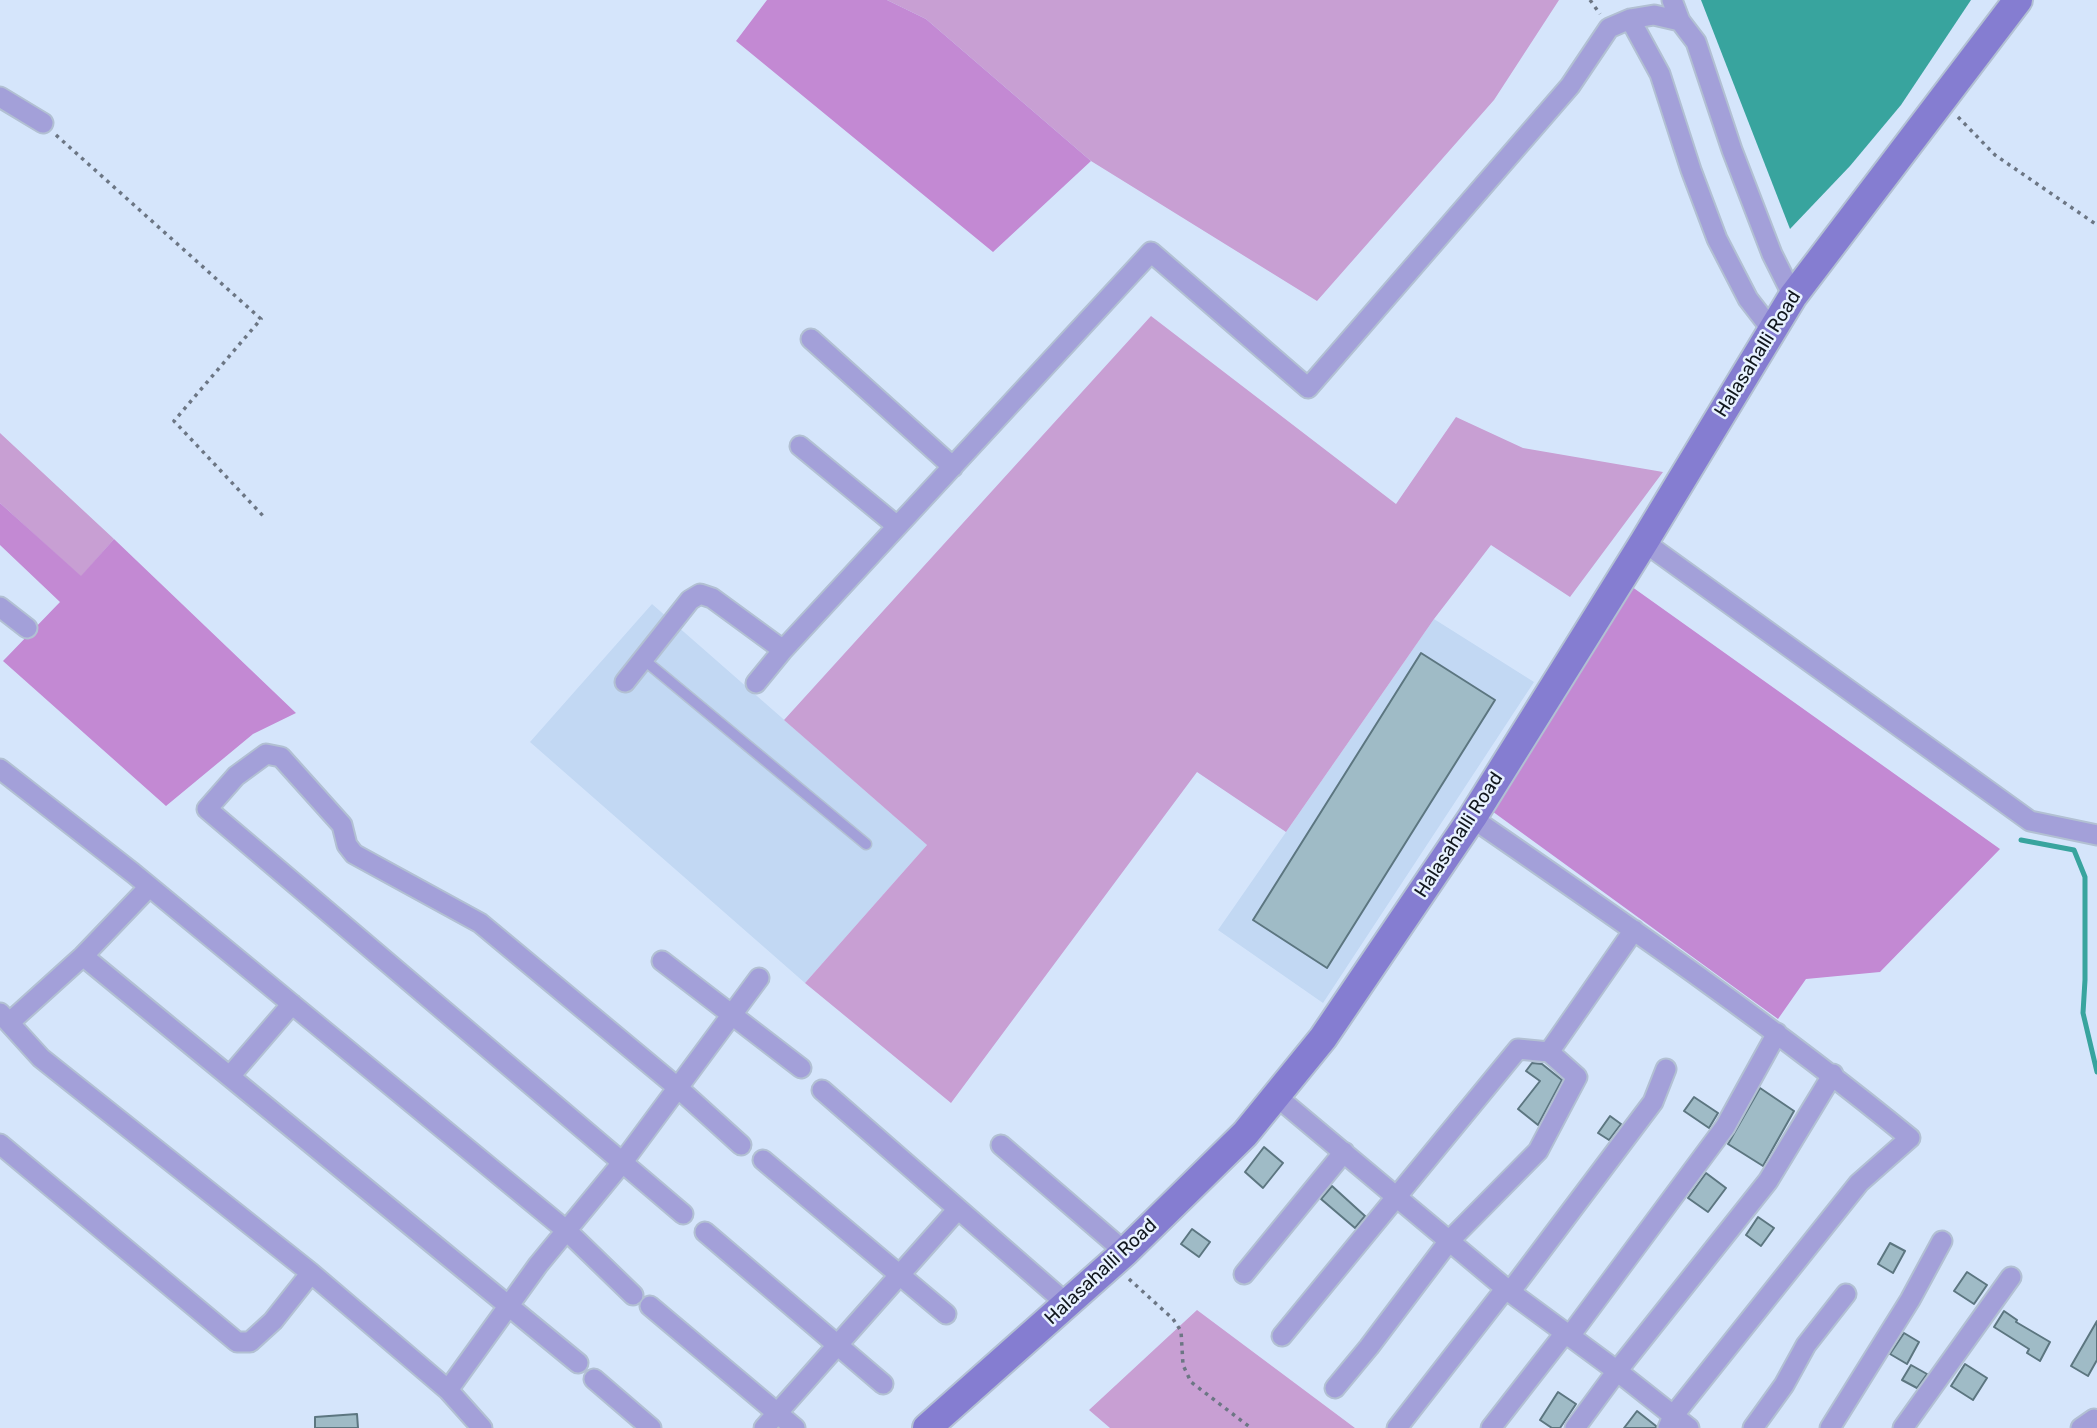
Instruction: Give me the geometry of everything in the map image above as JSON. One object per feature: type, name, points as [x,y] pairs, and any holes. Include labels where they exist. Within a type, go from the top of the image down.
[{"type":"main road","name":"Halasahalli Road","points":[[927,1428],[1119,1258],[1245,1134],[1323,1038],[1472,818],[1793,296],[2018,0]]},
{"type":"street","points":[[1672,0],[1679,21],[1696,42],[1732,150],[1772,254],[1793,296]]},
{"type":"street","points":[[756,683],[783,650],[1151,252],[1308,388],[1570,86],[1609,28],[1630,19],[1654,15],[1679,21]]},
{"type":"street","points":[[1630,19],[1660,74],[1717,239],[1748,299],[1772,330]]},
{"type":"street","points":[[0,97],[43,123]]},
{"type":"street","points":[[811,339],[953,467]]},
{"type":"street","points":[[800,446],[897,526]]},
{"type":"street","points":[[1644,542],[2030,821],[2097,835]]},
{"type":"street","points":[[625,682],[690,600],[700,594],[712,598],[783,650]]},
{"type":"street","points":[[0,607],[27,628]]},
{"type":"street","points":[[683,1214],[207,810],[236,776],[267,754],[281,757],[342,825],[347,845],[354,854],[480,923],[677,1087],[741,1145]]},
{"type":"street","points":[[0,769],[149,887],[567,1231],[633,1295]]},
{"type":"street","points":[[1276,1096],[1508,1290],[1617,1371],[1676,1424],[1859,1183],[1910,1138],[1833,1074],[1777,1033],[1472,818]]},
{"type":"street","points":[[149,887],[83,956],[5,1018],[41,1058],[312,1273],[448,1390],[482,1428]]},
{"type":"street","points":[[1549,1052],[1634,930]]},
{"type":"street","points":[[83,956],[578,1363]]},
{"type":"street","points":[[662,961],[801,1068]]},
{"type":"street","points":[[448,1390],[538,1265],[622,1163],[759,978]]},
{"type":"street","points":[[230,1076],[292,1004]]},
{"type":"street","points":[[1491,1428],[1567,1335],[1725,1127],[1777,1033]]},
{"type":"street","points":[[1282,1336],[1518,1049],[1549,1052],[1577,1077],[1538,1151],[1450,1241],[1335,1388]]},
{"type":"street","points":[[1397,1428],[1653,1102],[1666,1069]]},
{"type":"street","points":[[1574,1428],[1768,1181],[1833,1074]]},
{"type":"street","points":[[821,1090],[1067,1304]]},
{"type":"street","points":[[0,1144],[237,1342],[250,1342],[273,1321],[312,1273]]},
{"type":"street","points":[[1002,1145],[1119,1258]]},
{"type":"street","points":[[1244,1274],[1344,1152]]},
{"type":"street","points":[[762,1160],[946,1314]]},
{"type":"street","points":[[764,1428],[958,1209]]},
{"type":"street","points":[[705,1232],[883,1384]]},
{"type":"street","points":[[1829,1428],[1910,1300],[1942,1241]]},
{"type":"street","points":[[1903,1428],[2011,1278]]},
{"type":"street","points":[[1753,1428],[1784,1385],[1806,1345],[1846,1294]]},
{"type":"street","points":[[650,1306],[795,1428]]},
{"type":"street","points":[[594,1379],[651,1428]]},
{"type":"lane","points":[[643,659],[866,844]]},
{"type":"path","points":[[1941,99],[1995,155],[2097,225]]},
{"type":"path","points":[[43,123],[261,318],[174,421],[266,519]]},
{"type":"path","points":[[1119,1258],[1181,1331],[1183,1365],[1191,1382],[1251,1428]]},
{"type":"shaded area","points":[[767,0],[887,0],[926,19],[1091,161],[993,252],[736,41]]},
{"type":"shaded area","points":[[887,0],[1559,0],[1494,100],[1317,301],[1091,161],[926,19]]},
{"type":"shaded area","points":[[1701,0],[1971,0],[1901,105],[1850,166],[1790,229]]},
{"type":"shaded area","points":[[1151,316],[1396,504],[1456,417],[1523,448],[1663,472],[1570,597],[1491,545],[1434,619],[1286,832],[1197,772],[951,1103],[805,983],[927,845],[784,720]]},
{"type":"shaded area","points":[[0,433],[114,539],[81,577],[0,503]]},
{"type":"shaded area","points":[[0,503],[81,576],[114,539],[296,713],[253,734],[166,806],[3,661],[60,602],[0,545]]},
{"type":"shaded area","points":[[1628,584],[2000,849],[1880,972],[1806,979],[1778,1019],[1485,806]]},
{"type":"shaded area","points":[[652,604],[927,845],[805,983],[530,742]]},
{"type":"shaded area","points":[[1434,619],[1534,682],[1323,1003],[1218,930]]},
{"type":"shaded area","points":[[1197,1310],[1355,1428],[1110,1428],[1089,1410]]},
{"type":"building","points":[[1421,653],[1495,700],[1327,968],[1253,920]]},
{"type":"building","points":[[1532,1063],[1542,1064],[1562,1080],[1538,1125],[1518,1109],[1540,1081],[1526,1071]]},
{"type":"building","points":[[1760,1088],[1794,1111],[1763,1166],[1728,1144]]},
{"type":"building","points":[[1694,1097],[1718,1113],[1709,1128],[1684,1111]]},
{"type":"building","points":[[1610,1116],[1621,1124],[1609,1140],[1598,1133]]},
{"type":"building","points":[[1264,1147],[1283,1163],[1263,1188],[1245,1172]]},
{"type":"building","points":[[1706,1173],[1726,1188],[1708,1212],[1688,1198]]},
{"type":"building","points":[[1332,1186],[1365,1216],[1355,1228],[1321,1199]]},
{"type":"building","points":[[1758,1217],[1774,1228],[1761,1246],[1746,1235]]},
{"type":"building","points":[[1192,1229],[1210,1242],[1199,1257],[1181,1244]]},
{"type":"building","points":[[1890,1243],[1905,1251],[1893,1273],[1878,1264]]},
{"type":"building","points":[[1967,1272],[1987,1285],[1974,1304],[1954,1291]]},
{"type":"building","points":[[2004,1311],[2017,1320],[2016,1322],[2050,1342],[2040,1361],[2027,1353],[2029,1349],[1994,1327]]},
{"type":"building","points":[[2097,1321],[2097,1360],[2088,1376],[2071,1366]]},
{"type":"building","points":[[1904,1333],[1919,1342],[1907,1364],[1890,1354]]},
{"type":"building","points":[[1965,1364],[1987,1378],[1973,1400],[1951,1386]]},
{"type":"building","points":[[1911,1365],[1927,1374],[1917,1388],[1902,1380]]},
{"type":"building","points":[[1558,1392],[1576,1404],[1560,1428],[1552,1428],[1540,1420]]},
{"type":"building","points":[[1637,1411],[1656,1426],[1656,1428],[1624,1428]]},
{"type":"building","points":[[357,1414],[358,1428],[315,1428],[315,1417]]},
{"type":"waterway","points":[[2021,840],[2074,850],[2085,877],[2083,1013],[2097,1072]]}]
